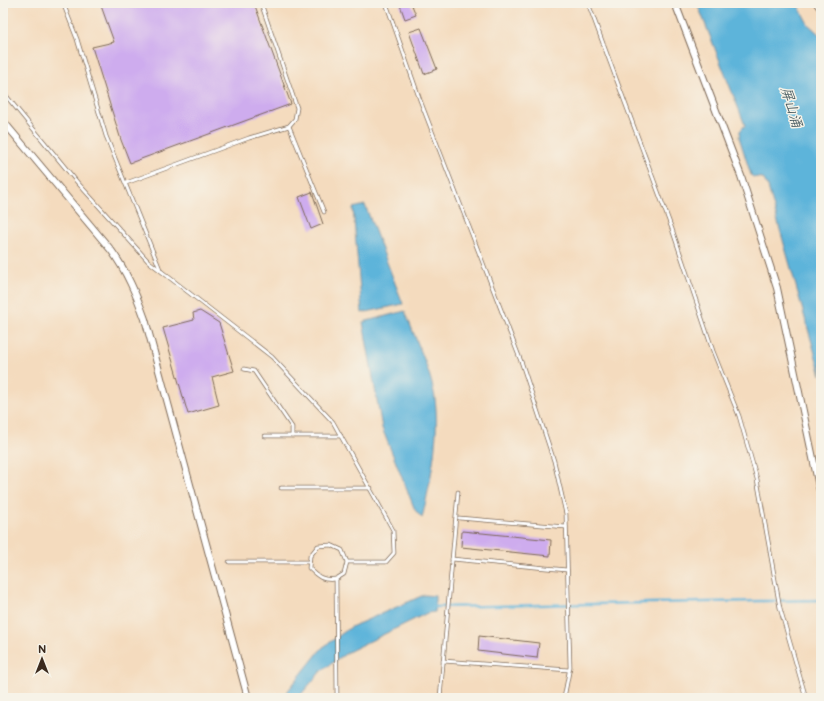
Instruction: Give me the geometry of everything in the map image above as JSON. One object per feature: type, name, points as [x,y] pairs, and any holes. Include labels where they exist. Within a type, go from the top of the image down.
[{"type":"street","points":[[675,3],[742,176],[776,288],[821,496]]},
{"type":"street","points":[[818,3],[821,7]]},
{"type":"street","points":[[3,121],[111,250],[126,271],[133,286],[145,319],[248,698]]},
{"type":"lane","points":[[63,3],[77,39],[106,136],[161,271]]},
{"type":"lane","points":[[126,183],[249,138],[289,126],[295,119],[297,108],[261,3]]},
{"type":"lane","points":[[386,3],[420,100],[522,364],[554,461],[566,514],[569,670],[564,698]]},
{"type":"lane","points":[[588,3],[672,229],[713,351],[739,416],[757,479],[780,608],[806,698]]},
{"type":"lane","points":[[3,92],[76,182],[148,261],[272,357],[333,422],[371,488],[392,530],[394,553],[386,562],[347,562]]},
{"type":"lane","points":[[289,126],[324,212]]},
{"type":"lane","points":[[244,369],[254,370],[292,427],[292,436]]},
{"type":"lane","points":[[265,436],[341,436]]},
{"type":"lane","points":[[281,488],[371,488]]},
{"type":"lane","points":[[440,698],[458,492]]},
{"type":"lane","points":[[459,518],[566,527]]},
{"type":"lane","points":[[331,545],[342,550],[347,562],[344,574],[336,579],[326,580],[317,577],[309,568],[310,556],[318,546],[331,545]]},
{"type":"lane","points":[[452,559],[567,570]]},
{"type":"lane","points":[[229,562],[309,562]]},
{"type":"lane","points":[[336,579],[337,698]]},
{"type":"lane","points":[[443,661],[569,670]]},
{"type":"water","name":"屏山涌","points":[[697,3],[797,3],[808,24],[821,36],[821,375],[768,187],[763,178],[753,177],[751,175],[739,137],[740,131],[745,125]]},
{"type":"water","points":[[365,205],[403,304],[362,313],[353,208]]},
{"type":"water","points":[[405,311],[427,369],[433,388],[435,403],[436,436],[432,470],[422,518],[415,510],[382,428],[363,322]]},
{"type":"water","points":[[424,595],[435,596],[435,612],[427,613],[348,652],[321,671],[298,698],[282,698],[322,648],[351,627]]},
{"type":"building","points":[[100,3],[254,3],[291,104],[130,163],[121,140],[92,47],[114,42]]},
{"type":"building","points":[[411,3],[416,15],[405,19],[400,5]]},
{"type":"building","points":[[421,28],[437,69],[424,74],[409,32]]},
{"type":"building","points":[[312,192],[323,224],[311,229],[299,197]]},
{"type":"building","points":[[200,311],[219,323],[234,371],[212,377],[219,405],[188,414],[163,328],[194,320],[193,313]]},
{"type":"building","points":[[462,531],[551,540],[550,556],[461,547]]},
{"type":"building","points":[[479,636],[539,643],[537,658],[478,651]]},
{"type":"waterway","points":[[432,607],[821,600]]}]
